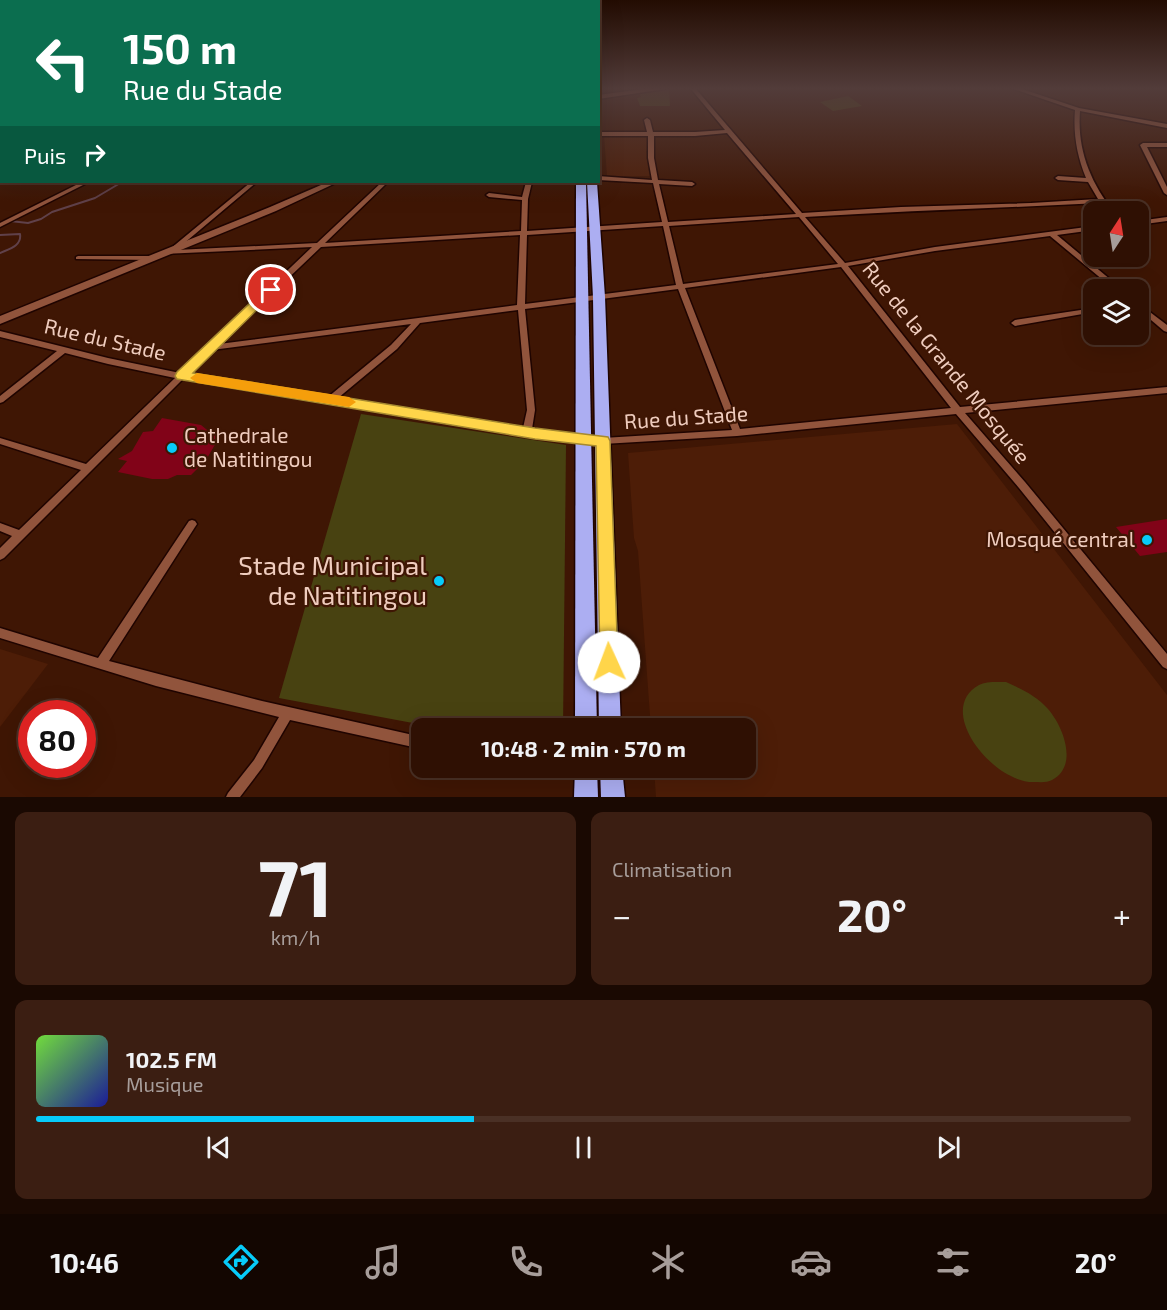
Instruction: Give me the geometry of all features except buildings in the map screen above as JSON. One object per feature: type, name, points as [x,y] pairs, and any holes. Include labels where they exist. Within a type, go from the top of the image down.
[{"type":"highway","points":[[581,183],[588,229],[591,298],[603,441],[610,718]]},
{"type":"highway","points":[[588,229],[592,183]]},
{"type":"highway","points":[[586,718],[585,440],[591,298]]},
{"type":"highway","points":[[586,778],[586,797]]},
{"type":"highway","points":[[613,778],[614,797]]},
{"type":"street","points":[[648,126],[655,181],[680,285],[737,433]]},
{"type":"street","name":"Rue de la Grande Mosquée","points":[[724,126],[843,265],[958,411],[1022,485],[1167,663]]},
{"type":"street","points":[[1078,126],[1078,146],[1089,180],[1102,201]]},
{"type":"street","points":[[600,134],[728,131]]},
{"type":"street","points":[[1167,145],[1143,145],[1167,193]]},
{"type":"street","points":[[600,178],[692,184]]},
{"type":"street","points":[[1058,178],[1089,180]]},
{"type":"street","points":[[0,225],[84,183]]},
{"type":"street","points":[[169,251],[253,183]]},
{"type":"street","points":[[0,320],[332,183]]},
{"type":"street","points":[[0,555],[210,348],[384,183]]},
{"type":"street","points":[[527,432],[531,410],[521,308],[525,199],[529,183]]},
{"type":"street","points":[[489,195],[525,199]]},
{"type":"street","points":[[169,251],[317,246],[920,208],[1031,206],[1083,202]]},
{"type":"street","points":[[1149,221],[1167,219]]},
{"type":"street","points":[[210,348],[843,265],[935,249],[1083,230]]},
{"type":"street","points":[[1052,234],[1107,279]]},
{"type":"street","points":[[78,258],[151,258]]},
{"type":"street","points":[[1015,323],[1083,312]]},
{"type":"street","points":[[1149,315],[1167,329]]},
{"type":"street","points":[[331,399],[394,347],[418,321]]},
{"type":"street","name":"Rue du Stade","points":[[0,334],[182,376],[527,432],[603,441],[737,433],[1167,390]]},
{"type":"street","points":[[0,344],[10,336]]},
{"type":"street","points":[[0,400],[64,350]]},
{"type":"street","points":[[0,441],[87,468]]},
{"type":"street","points":[[100,664],[192,524]]},
{"type":"street","points":[[0,527],[20,535]]},
{"type":"street","points":[[0,633],[100,664],[286,714],[411,741]]},
{"type":"street","points":[[232,797],[258,764],[286,714]]},
{"type":"shaded area","points":[[604,136],[651,136],[652,142],[648,143],[649,150],[646,151],[652,176],[607,176]]},
{"type":"shaded area","name":"Stade Municipal de Natitingou","points":[[361,414],[566,445],[563,718],[411,718],[411,723],[279,698]]},
{"type":"shaded area","points":[[957,424],[1167,695],[1167,797],[656,797],[655,778],[756,778],[756,718],[650,718],[628,453]]},
{"type":"shaded area","points":[[0,649],[48,664],[21,700],[18,700],[18,703],[0,727]]},
{"type":"shaded area","points":[[1006,682],[1038,700],[1054,716],[1059,725],[1067,756],[1060,774],[1050,781],[1034,782],[1018,779],[1002,771],[974,743],[966,727],[963,711],[967,696],[979,685]]},
{"type":"waterway","points":[[10,221],[28,223],[41,219],[52,212],[95,198],[120,183]]},
{"type":"waterway","points":[[0,235],[20,234],[19,241],[14,246],[0,253]]},
{"type":"slow traffic","points":[[197,378],[349,402]]},
{"type":"place","name":"Cathedrale de Natitingou","points":[[172,448]]},
{"type":"place","name":"Mosqué central","points":[[1147,540]]},
{"type":"place","name":"Stade Municipal de Natitingou","points":[[439,581]]},
{"type":"route","points":[[271,290],[182,376],[373,405],[535,433],[603,441],[609,662]]}]
